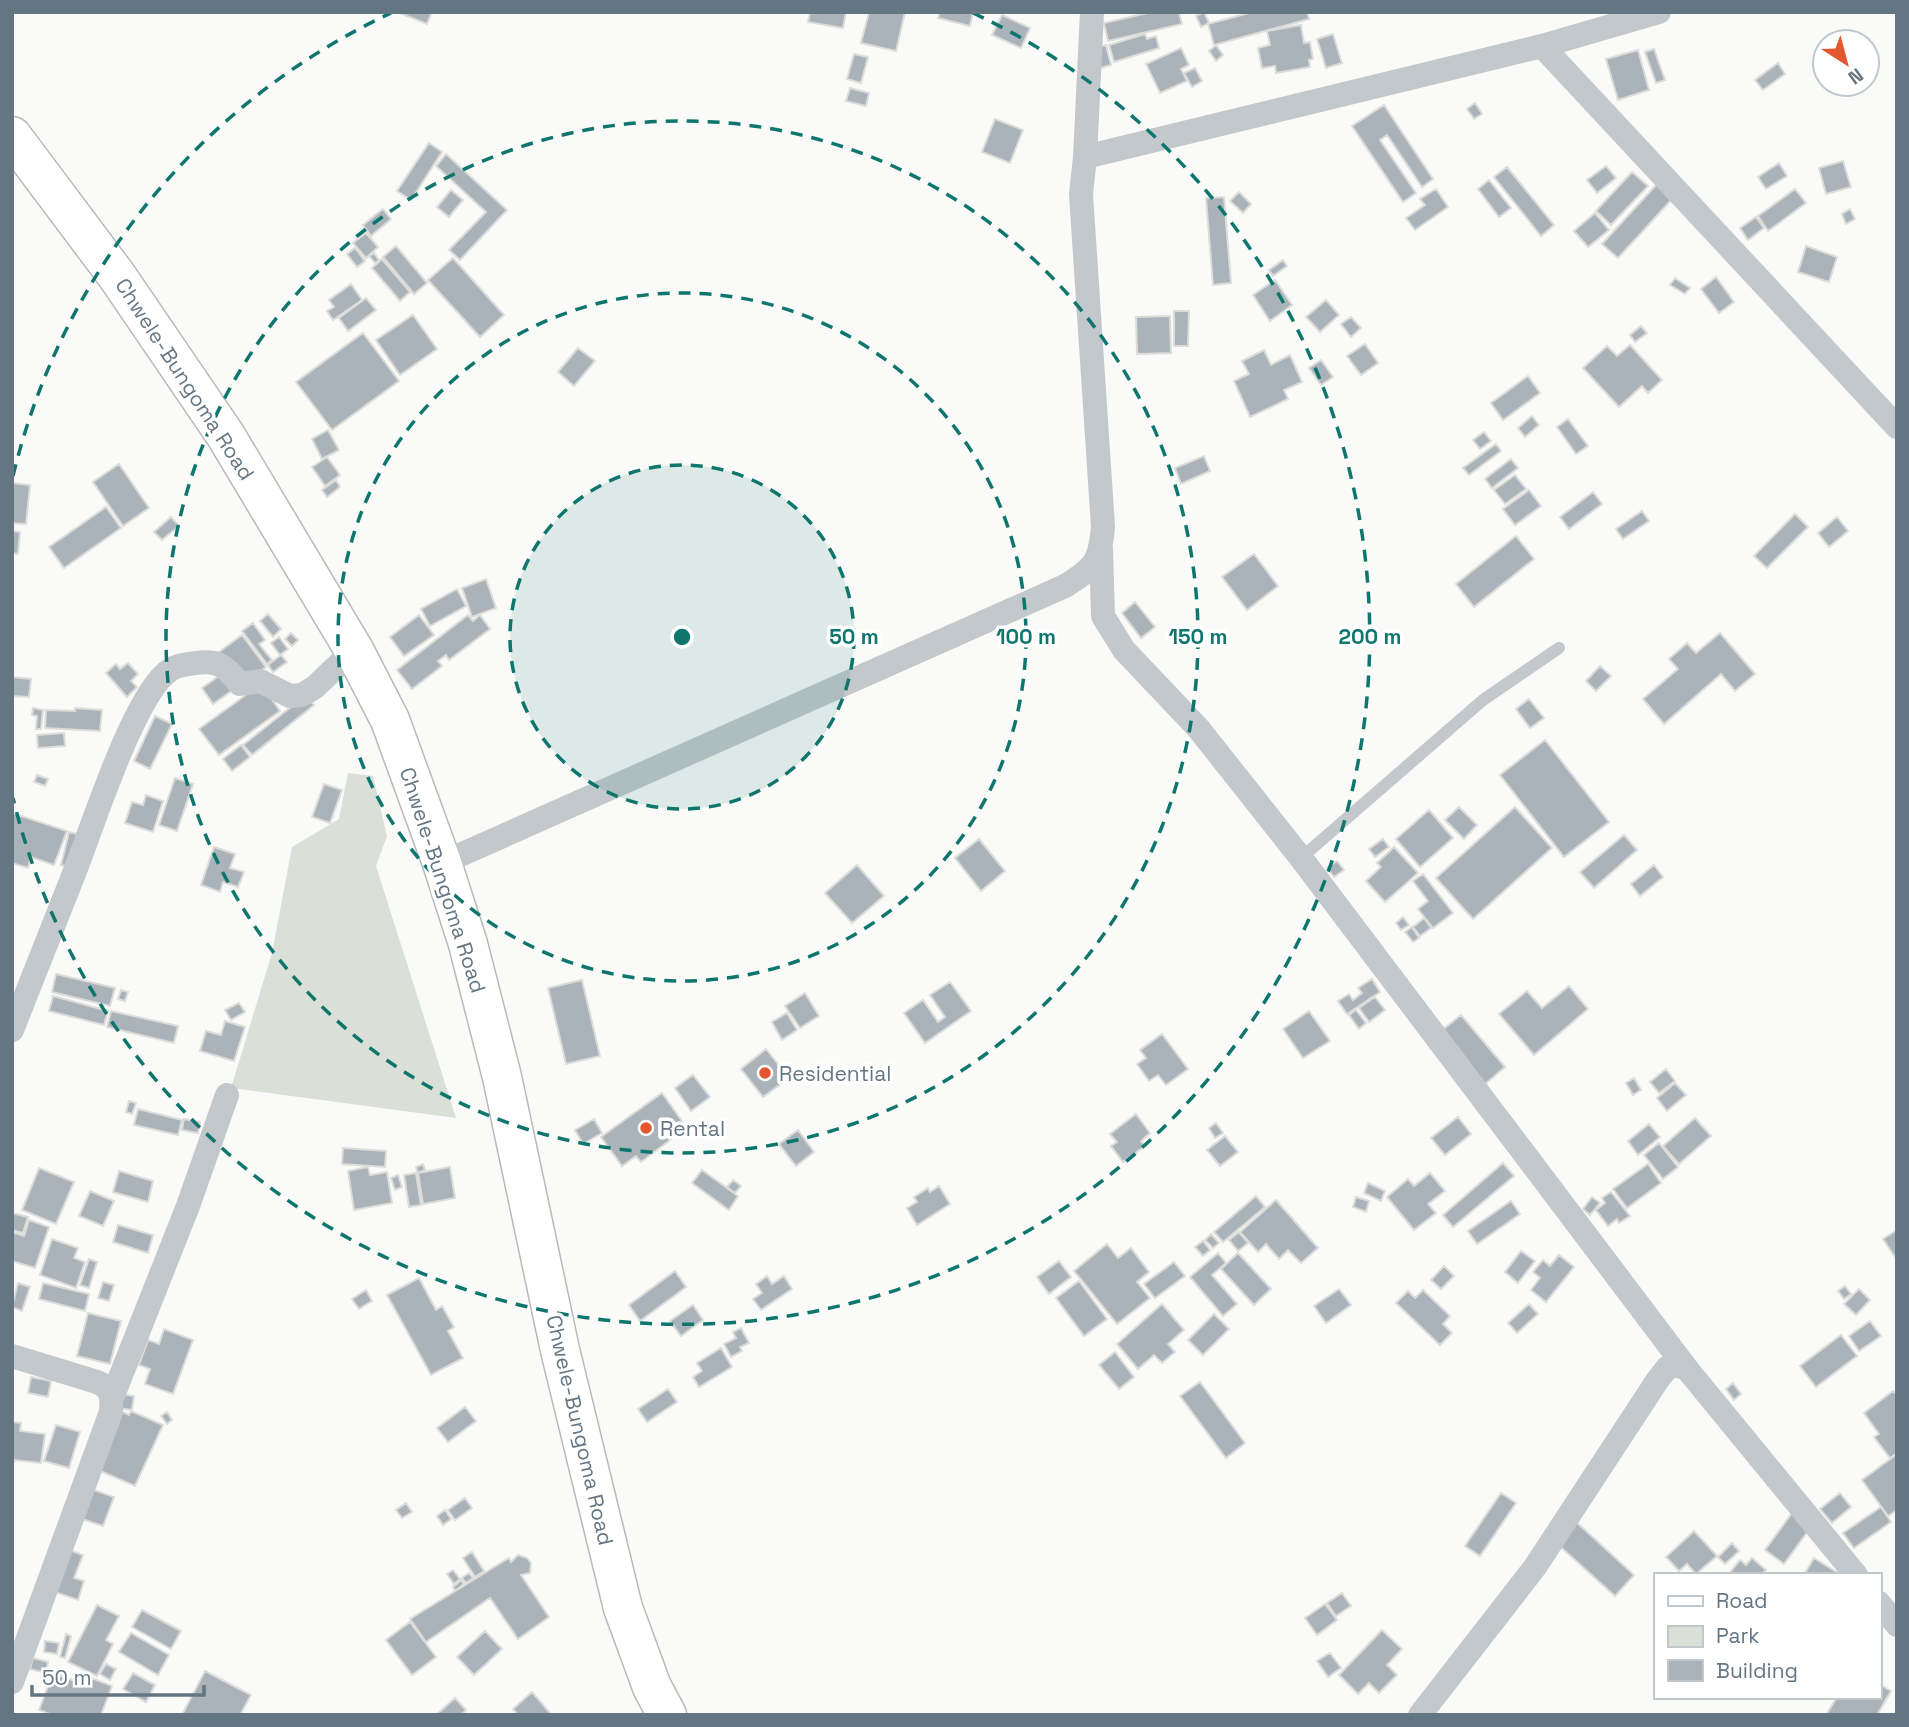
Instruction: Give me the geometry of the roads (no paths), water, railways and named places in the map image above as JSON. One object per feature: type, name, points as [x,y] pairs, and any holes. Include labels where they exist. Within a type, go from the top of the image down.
[{"type":"main road","name":"Chwele-Bungoma Road","points":[[12,136],[117,276],[226,436],[354,650],[390,720],[468,944],[502,1077],[561,1350],[623,1608],[652,1687],[667,1715]]},
{"type":"street","points":[[1092,12],[1081,194],[1102,527],[1103,616],[1124,650],[1198,728],[1301,858],[1686,1370],[1854,1573]]},
{"type":"street","points":[[1085,157],[1542,46],[1659,12]]},
{"type":"street","points":[[1542,46],[1897,428]]},
{"type":"street","points":[[442,863],[1065,586],[1095,563],[1101,549]]},
{"type":"street","points":[[12,1030],[118,759],[147,696],[158,681],[170,670],[185,664],[212,661],[226,669],[240,684],[261,681],[290,696],[302,695],[315,687],[354,650]]},
{"type":"street","points":[[12,1682],[111,1412],[112,1398],[188,1206],[227,1095]]},
{"type":"street","points":[[12,1356],[97,1382],[104,1385],[112,1398]]},
{"type":"street","points":[[1420,1715],[1535,1567],[1667,1368],[1676,1365],[1686,1370]]},
{"type":"street","points":[[1881,1606],[1897,1625]]},
{"type":"lane","points":[[1301,858],[1483,700],[1559,648]]},
{"type":"place","name":"Residential","points":[[765,1073]]},
{"type":"place","name":"Rental","points":[[646,1128]]}]
